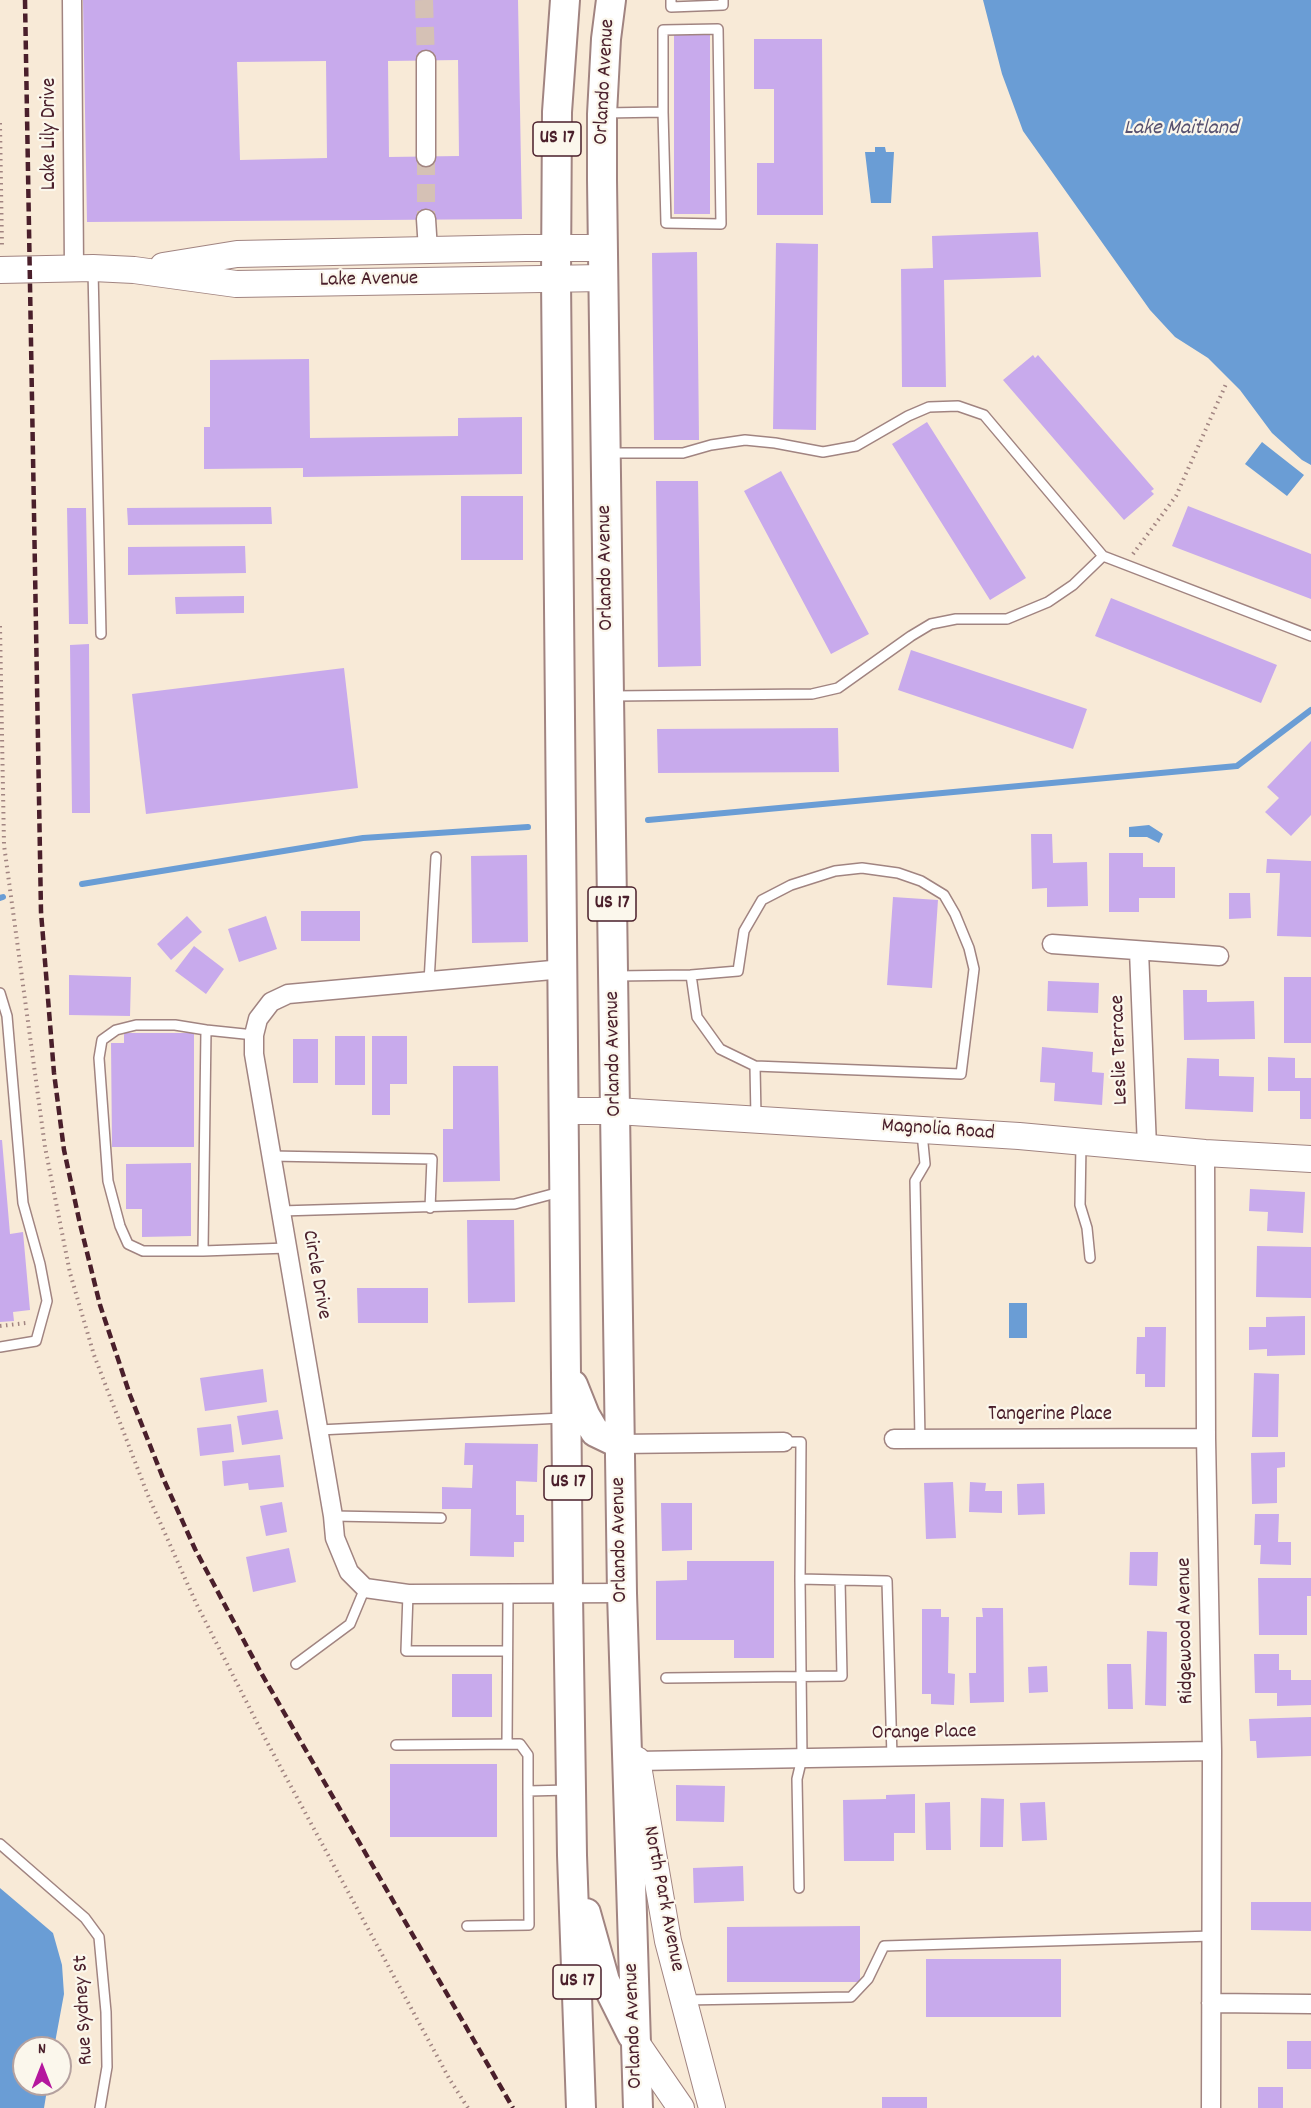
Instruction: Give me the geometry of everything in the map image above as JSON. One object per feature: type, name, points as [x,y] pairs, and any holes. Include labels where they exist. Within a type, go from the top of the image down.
[{"type":"main road","name":"US 17","points":[[565,0],[557,112],[556,278],[568,1594],[572,1856],[581,2108]]},
{"type":"main road","name":"Orlando Avenue","points":[[611,0],[606,39],[603,114],[603,248],[622,1593],[638,2108]]},
{"type":"main road","points":[[567,1369],[585,1415],[595,1432],[620,1444]]},
{"type":"main road","points":[[572,1856],[605,1981],[635,2041]]},
{"type":"street","name":"Lake Lily Drive","points":[[72,0],[83,268]]},
{"type":"street","points":[[426,60],[426,157]]},
{"type":"street","points":[[426,219],[428,250]]},
{"type":"street","name":"Lake Avenue","points":[[134,270],[237,254],[603,248]]},
{"type":"street","name":"Lake Avenue","points":[[1,270],[83,268],[134,270],[236,284],[604,278]]},
{"type":"street","points":[[1052,944],[1219,956]]},
{"type":"street","name":"Leslie Terrace","points":[[1139,951],[1147,1148]]},
{"type":"street","name":"Circle Drive","points":[[365,1588],[349,1572],[335,1538],[319,1430],[254,1054],[254,1035],[258,1019],[271,1002],[288,994],[563,969]]},
{"type":"street","name":"Magnolia Road","points":[[564,1111],[616,1111],[1081,1142],[1205,1153],[1311,1158]]},
{"type":"street","name":"Ridgewood Avenue","points":[[1205,1153],[1206,1438],[1212,1751],[1211,2108]]},
{"type":"street","name":"Tangerine Place","points":[[894,1439],[1206,1438]]},
{"type":"street","points":[[620,1444],[784,1442]]},
{"type":"street","points":[[365,1588],[408,1594],[622,1593]]},
{"type":"street","name":"North Park Avenue","points":[[624,1687],[668,1941],[712,2108]]},
{"type":"street","name":"Orange Place","points":[[638,1761],[1212,1751]]},
{"type":"street","points":[[1211,2003],[1311,2004]]},
{"type":"street","points":[[635,2041],[681,2108]]},
{"type":"lane","points":[[671,0],[671,7],[723,5],[723,0]]},
{"type":"lane","points":[[718,29],[721,224],[666,223],[663,112],[663,30],[718,29]]},
{"type":"lane","points":[[603,114],[663,112]]},
{"type":"lane","points":[[83,268],[101,634]]},
{"type":"lane","points":[[606,453],[683,453],[711,445],[745,440],[823,452],[856,446],[908,416],[929,407],[958,406],[984,416],[1103,556],[1311,636]]},
{"type":"lane","points":[[609,696],[812,694],[838,688],[910,636],[931,624],[956,619],[1007,619],[1048,602],[1073,585],[1103,556]]},
{"type":"lane","points":[[429,982],[436,857]]},
{"type":"lane","points":[[613,976],[691,975],[738,971],[744,931],[762,900],[791,885],[835,871],[862,868],[898,873],[921,881],[944,895],[963,932],[975,969],[961,1074],[755,1066],[720,1049],[697,1017],[691,975]]},
{"type":"lane","points":[[0,993],[7,1016],[23,1203],[48,1301],[36,1341],[0,1347]]},
{"type":"lane","points":[[254,1035],[175,1025],[136,1025],[116,1030],[102,1040],[99,1058],[108,1181],[120,1226],[128,1244],[143,1251],[287,1248]]},
{"type":"lane","points":[[203,1251],[206,1029]]},
{"type":"lane","points":[[755,1066],[756,1120]]},
{"type":"lane","points":[[920,1439],[915,1181],[925,1164],[922,1131]]},
{"type":"lane","points":[[1081,1142],[1080,1205],[1087,1228],[1090,1258]]},
{"type":"lane","points":[[272,1156],[432,1159],[430,1208]]},
{"type":"lane","points":[[281,1211],[515,1204],[565,1191]]},
{"type":"lane","points":[[319,1430],[567,1418]]},
{"type":"lane","points":[[784,1442],[801,1442],[802,1758],[797,1779],[799,1888]]},
{"type":"lane","points":[[333,1516],[441,1518]]},
{"type":"lane","points":[[800,1579],[887,1581],[892,1757]]},
{"type":"lane","points":[[666,1678],[842,1676],[840,1580]]},
{"type":"lane","points":[[296,1664],[350,1624],[365,1588]]},
{"type":"lane","points":[[408,1594],[406,1651],[507,1651]]},
{"type":"lane","points":[[507,1743],[508,1594]]},
{"type":"lane","points":[[396,1745],[507,1743],[520,1744],[528,1755],[529,1925],[467,1926]]},
{"type":"lane","points":[[528,1791],[571,1790]]},
{"type":"lane","name":"Rue Sydney St","points":[[0,1844],[85,1918],[99,1937],[106,2012],[107,2067],[100,2108]]},
{"type":"lane","points":[[683,2000],[851,1996],[867,1979],[884,1946],[1212,1936]]},
{"type":"path","points":[[0,123],[1,270]]},
{"type":"path","points":[[1126,565],[1176,496],[1226,384]]},
{"type":"path","points":[[0,626],[4,845],[45,1146],[68,1261],[94,1355],[147,1493],[196,1603],[268,1744],[450,2080],[468,2108]]},
{"type":"path","points":[[0,1326],[25,1324],[32,1318],[41,1322]]},
{"type":"water","name":"Lake Maitland","points":[[983,0],[1311,0],[1311,465],[1302,460],[1272,433],[1240,390],[1208,358],[1175,337],[1150,310],[1023,131],[1002,74]]},
{"type":"water","points":[[875,147],[885,147],[886,152],[894,152],[891,203],[871,203],[865,152],[875,152]]},
{"type":"water","points":[[1262,442],[1304,475],[1287,496],[1245,464]]},
{"type":"water","points":[[1149,825],[1163,834],[1159,843],[1147,837],[1129,837],[1129,827]]},
{"type":"water","points":[[1009,1303],[1027,1303],[1027,1338],[1009,1338]]},
{"type":"water","points":[[0,1888],[53,1933],[62,1965],[64,1994],[56,2036],[12,2036],[12,2096],[46,2096],[44,2108],[0,2108]]},
{"type":"building","points":[[83,0],[518,0],[522,219],[87,222]],"holes":[[[458,60],[459,156],[389,157],[388,61]],[[326,61],[327,158],[240,160],[237,62]]]},
{"type":"building","points":[[674,35],[710,35],[710,214],[674,214]]},
{"type":"building","points":[[754,39],[822,39],[823,215],[757,215],[757,163],[774,163],[774,89],[754,89]]},
{"type":"building","points":[[1038,232],[1041,277],[944,280],[946,387],[902,387],[901,269],[933,268],[932,236]]},
{"type":"building","points":[[776,243],[818,244],[816,430],[773,429]]},
{"type":"building","points":[[697,252],[699,440],[654,440],[652,253]]},
{"type":"building","points":[[1033,355],[1035,358],[1038,355],[1154,489],[1151,491],[1154,494],[1124,520],[1003,380]]},
{"type":"building","points":[[309,359],[310,438],[458,436],[458,418],[522,417],[522,474],[303,477],[303,468],[204,469],[204,427],[210,427],[210,360]]},
{"type":"building","points":[[927,422],[1026,578],[990,600],[892,444]]},
{"type":"building","points":[[781,471],[869,634],[831,654],[744,491]]},
{"type":"building","points":[[656,481],[698,481],[701,666],[658,667]]},
{"type":"building","points":[[461,496],[523,496],[523,560],[461,560]]},
{"type":"building","points":[[1188,506],[1311,554],[1311,599],[1172,546]]},
{"type":"building","points":[[271,507],[272,524],[128,525],[127,508]]},
{"type":"building","points":[[67,508],[86,508],[88,624],[69,624]]},
{"type":"building","points":[[245,546],[246,573],[128,575],[128,547]]},
{"type":"building","points":[[244,596],[244,613],[176,614],[175,597]]},
{"type":"building","points":[[1111,598],[1277,665],[1261,703],[1095,636]]},
{"type":"building","points":[[89,644],[90,813],[72,813],[70,645]]},
{"type":"building","points":[[911,650],[1087,709],[1073,749],[898,690]]},
{"type":"building","points":[[344,668],[358,788],[146,814],[132,694]]},
{"type":"building","points":[[838,728],[839,772],[658,773],[657,729]]},
{"type":"building","points":[[1311,741],[1311,815],[1291,836],[1265,812],[1279,798],[1267,787]]},
{"type":"building","points":[[1031,834],[1052,834],[1053,863],[1087,862],[1088,906],[1047,907],[1047,888],[1032,889]]},
{"type":"building","points":[[1109,853],[1143,853],[1143,867],[1175,867],[1175,898],[1139,898],[1139,912],[1109,912]]},
{"type":"building","points":[[527,855],[528,942],[472,943],[471,856]]},
{"type":"building","points":[[1267,859],[1311,861],[1311,937],[1277,936],[1280,873],[1266,873]]},
{"type":"building","points":[[1229,893],[1250,893],[1251,918],[1229,919]]},
{"type":"building","points":[[893,897],[938,900],[932,988],[887,985]]},
{"type":"building","points":[[301,911],[360,911],[360,941],[301,941]]},
{"type":"building","points":[[187,916],[202,932],[171,960],[157,944]]},
{"type":"building","points":[[266,916],[277,949],[239,962],[228,929]]},
{"type":"building","points":[[194,946],[224,969],[206,994],[175,971]]},
{"type":"building","points":[[69,975],[131,977],[130,1016],[69,1015]]},
{"type":"building","points":[[1284,977],[1311,977],[1311,1043],[1284,1043]]},
{"type":"building","points":[[1048,981],[1099,983],[1098,1013],[1047,1011]]},
{"type":"building","points":[[1183,990],[1207,990],[1207,1002],[1254,1001],[1255,1039],[1184,1040]]},
{"type":"building","points":[[124,1033],[194,1033],[194,1147],[112,1147],[111,1043],[124,1043]]},
{"type":"building","points":[[335,1036],[365,1036],[365,1085],[335,1085]]},
{"type":"building","points":[[372,1036],[407,1036],[407,1084],[390,1084],[390,1115],[372,1115]]},
{"type":"building","points":[[293,1039],[318,1039],[318,1083],[293,1083]]},
{"type":"building","points":[[1042,1047],[1093,1052],[1092,1072],[1104,1073],[1102,1105],[1054,1101],[1055,1083],[1040,1082]]},
{"type":"building","points":[[1268,1057],[1295,1058],[1295,1078],[1311,1078],[1311,1119],[1300,1119],[1300,1091],[1268,1091]]},
{"type":"building","points":[[1187,1058],[1219,1059],[1219,1076],[1254,1077],[1253,1112],[1185,1109]]},
{"type":"building","points":[[453,1066],[498,1066],[500,1181],[443,1182],[443,1129],[453,1129]]},
{"type":"building","points":[[0,1140],[2,1140],[10,1234],[23,1232],[30,1310],[13,1312],[14,1321],[0,1322]]},
{"type":"building","points":[[191,1163],[191,1236],[142,1237],[142,1209],[126,1209],[126,1164]]},
{"type":"building","points":[[1250,1189],[1305,1192],[1303,1233],[1267,1231],[1268,1212],[1249,1211]]},
{"type":"building","points":[[467,1220],[514,1220],[515,1302],[468,1303]]},
{"type":"building","points":[[1257,1246],[1311,1247],[1311,1298],[1256,1297]]},
{"type":"building","points":[[357,1288],[428,1288],[428,1323],[358,1323]]},
{"type":"building","points":[[1305,1316],[1305,1355],[1267,1356],[1267,1349],[1249,1350],[1249,1327],[1266,1327],[1266,1317]]},
{"type":"building","points":[[1145,1327],[1166,1327],[1165,1387],[1145,1387],[1145,1374],[1136,1374],[1137,1337],[1145,1337]]},
{"type":"building","points":[[263,1369],[267,1402],[205,1411],[200,1378]]},
{"type":"building","points":[[1254,1373],[1279,1374],[1278,1437],[1252,1437]]},
{"type":"building","points":[[278,1410],[283,1439],[242,1445],[237,1416]]},
{"type":"building","points":[[231,1424],[234,1452],[200,1456],[197,1428]]},
{"type":"building","points":[[465,1443],[538,1444],[537,1482],[516,1481],[516,1515],[524,1515],[524,1542],[514,1542],[514,1557],[470,1556],[471,1509],[442,1509],[442,1487],[472,1488],[473,1465],[464,1465]]},
{"type":"building","points":[[1285,1452],[1285,1467],[1277,1468],[1277,1503],[1252,1504],[1251,1453]]},
{"type":"building","points":[[280,1455],[284,1487],[249,1490],[248,1483],[224,1486],[222,1461]]},
{"type":"building","points":[[953,1482],[956,1538],[926,1539],[924,1483]]},
{"type":"building","points":[[970,1482],[986,1483],[985,1491],[1002,1491],[1002,1513],[969,1512]]},
{"type":"building","points":[[1044,1483],[1045,1514],[1018,1515],[1017,1484]]},
{"type":"building","points":[[282,1502],[287,1532],[266,1536],[260,1506]]},
{"type":"building","points":[[661,1503],[692,1503],[692,1550],[662,1551]]},
{"type":"building","points":[[1255,1514],[1279,1514],[1278,1542],[1291,1542],[1291,1565],[1260,1564],[1261,1545],[1254,1545]]},
{"type":"building","points":[[289,1548],[296,1582],[253,1592],[246,1557]]},
{"type":"building","points":[[1130,1552],[1158,1552],[1157,1586],[1129,1585]]},
{"type":"building","points":[[687,1561],[774,1561],[774,1658],[734,1658],[734,1640],[656,1640],[656,1581],[687,1580]]},
{"type":"building","points":[[1258,1578],[1311,1578],[1311,1596],[1307,1596],[1307,1635],[1259,1635]]},
{"type":"building","points":[[982,1608],[1003,1608],[1004,1702],[970,1703],[969,1673],[976,1673],[976,1617],[983,1617]]},
{"type":"building","points":[[922,1609],[941,1609],[941,1617],[949,1617],[948,1673],[955,1674],[954,1705],[931,1704],[931,1694],[922,1694]]},
{"type":"building","points":[[1147,1631],[1167,1632],[1166,1706],[1145,1705]]},
{"type":"building","points":[[1254,1654],[1279,1654],[1279,1670],[1291,1670],[1291,1680],[1311,1680],[1311,1705],[1277,1706],[1277,1693],[1255,1693]]},
{"type":"building","points":[[1107,1664],[1131,1664],[1133,1709],[1108,1709]]},
{"type":"building","points":[[1047,1666],[1048,1692],[1029,1693],[1028,1667]]},
{"type":"building","points":[[452,1674],[492,1674],[492,1717],[452,1717]]},
{"type":"building","points":[[1311,1717],[1311,1756],[1257,1758],[1256,1741],[1250,1741],[1249,1719]]},
{"type":"building","points":[[390,1764],[497,1764],[497,1837],[390,1837]]},
{"type":"building","points":[[676,1785],[725,1786],[724,1822],[676,1821]]},
{"type":"building","points":[[915,1794],[915,1833],[894,1833],[894,1861],[844,1861],[843,1800],[886,1799],[886,1795]]},
{"type":"building","points":[[981,1798],[1004,1799],[1003,1847],[980,1847]]},
{"type":"building","points":[[950,1802],[951,1850],[926,1850],[925,1803]]},
{"type":"building","points":[[1045,1802],[1047,1840],[1022,1841],[1020,1803]]},
{"type":"building","points":[[743,1866],[744,1901],[694,1903],[693,1868]]},
{"type":"building","points":[[1251,1902],[1311,1902],[1311,1931],[1251,1930]]},
{"type":"building","points":[[860,1926],[860,1982],[727,1982],[727,1927]]},
{"type":"building","points":[[926,1959],[1061,1959],[1061,2017],[926,2017]]},
{"type":"building","points":[[1287,2041],[1311,2041],[1311,2069],[1287,2069]]},
{"type":"building","points":[[1258,2087],[1283,2087],[1283,2108],[1258,2108]]},
{"type":"building","points":[[882,2097],[927,2097],[927,2108],[882,2108]]},
{"type":"waterway","points":[[648,820],[1237,766],[1311,710]]},
{"type":"waterway","points":[[82,884],[363,838],[528,827]]},
{"type":"tunnel","points":[[424,0],[426,60]]},
{"type":"tunnel","points":[[426,157],[426,219]]},
{"type":"railway","points":[[25,0],[41,912],[54,1073],[64,1150],[80,1224],[100,1305],[130,1395],[163,1478],[195,1549],[260,1671],[513,2108]]}]
